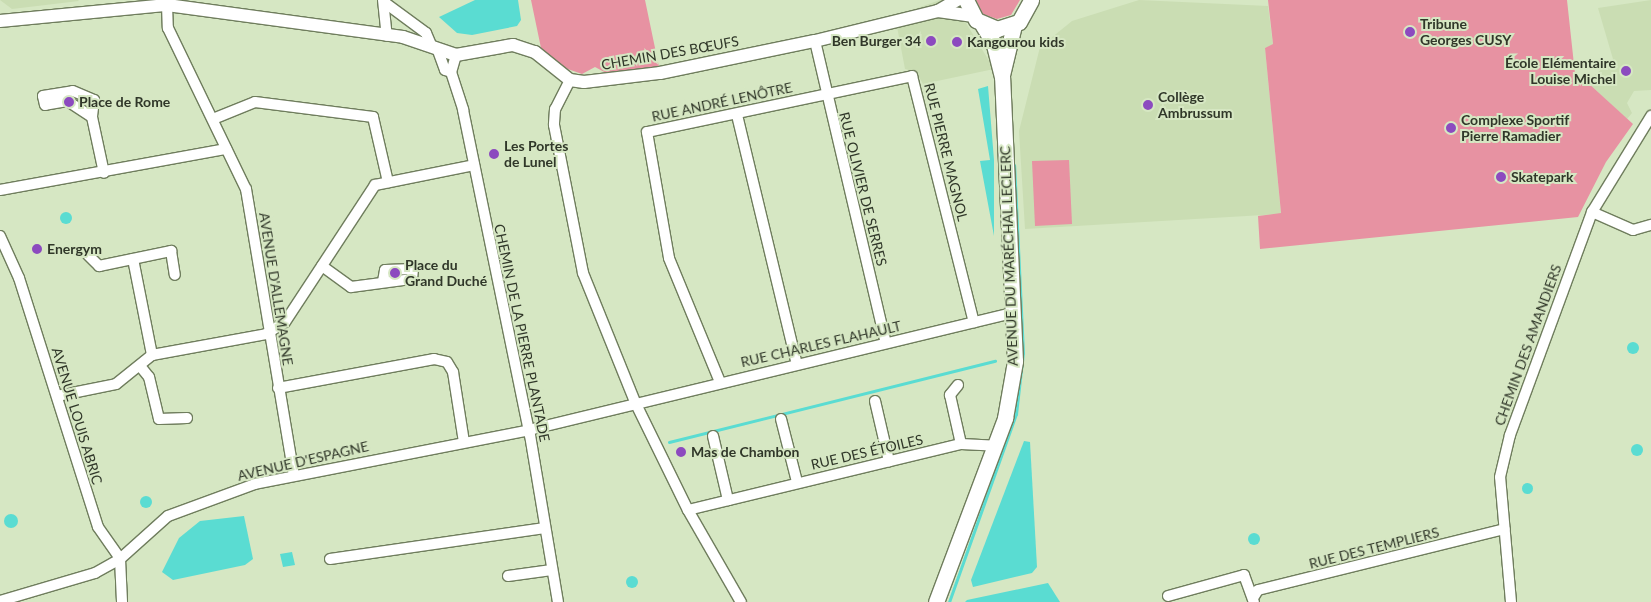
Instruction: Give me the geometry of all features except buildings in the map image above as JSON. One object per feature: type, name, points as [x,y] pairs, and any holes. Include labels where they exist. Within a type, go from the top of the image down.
[{"type":"main road","name":"AVENUE DU MARÉCHAL LECLERC","points":[[936,602],[996,446],[1013,382],[1013,313],[1002,77],[993,42],[977,21],[966,0]]},
{"type":"main road","points":[[977,21],[997,29],[1014,25],[1032,1]]},
{"type":"main road","name":"AVENUE DU MARÉCHAL LECLERC","points":[[1002,77],[1014,25]]},
{"type":"street","name":"CHEMIN DES BŒUFS","points":[[570,80],[597,81],[660,73],[815,41],[938,11],[957,0]]},
{"type":"street","points":[[384,1],[409,22],[426,33],[434,46]]},
{"type":"street","points":[[384,1],[387,36]]},
{"type":"street","points":[[0,20],[140,3],[163,3],[403,38],[434,46],[456,55],[501,46],[526,48],[570,80],[554,115],[583,273],[635,402],[688,510],[741,602]]},
{"type":"street","name":"AVENUE D'ALLEMAGNE","points":[[163,3],[168,28],[246,188],[294,475]]},
{"type":"street","name":"CHEMIN DES BŒUFS","points":[[938,11],[977,21]]},
{"type":"street","points":[[403,38],[409,22]]},
{"type":"street","name":"RUE OLIVIER DE SERRES","points":[[815,41],[886,343]]},
{"type":"street","name":"CHEMIN DE LA PIERRE PLANTADE","points":[[434,46],[445,70],[451,72],[474,165],[529,430],[558,602]]},
{"type":"street","points":[[451,72],[456,55]]},
{"type":"street","name":"RUE PIERRE MAGNOL","points":[[826,94],[914,78],[974,322]]},
{"type":"street","points":[[92,116],[67,101],[45,105],[43,96],[73,91],[94,100],[92,116],[104,173]]},
{"type":"street","name":"RUE ANDRÉ LENÔTRE","points":[[720,382],[669,258],[645,136],[647,132],[826,94]]},
{"type":"street","points":[[213,119],[256,102],[373,118],[388,182]]},
{"type":"street","points":[[737,114],[797,364]]},
{"type":"street","name":"CHEMIN DES AMANDIERS","points":[[1511,602],[1500,478],[1510,435],[1592,212],[1651,116]]},
{"type":"street","points":[[0,190],[104,173],[226,149]]},
{"type":"street","points":[[57,396],[116,384],[152,356],[270,330],[285,322],[375,185],[474,165]]},
{"type":"street","points":[[1592,212],[1634,230],[1651,225]]},
{"type":"street","name":"AVENUE LOUIS ABRIC","points":[[0,236],[19,278],[98,527],[120,559]]},
{"type":"street","points":[[88,255],[99,266],[171,251],[176,275]]},
{"type":"street","points":[[133,259],[152,356]]},
{"type":"street","points":[[322,266],[351,287],[383,282]]},
{"type":"street","name":"RUE CHARLES FLAHAULT","points":[[635,402],[1013,313]]},
{"type":"street","points":[[278,388],[434,359],[447,362],[453,372],[464,442]]},
{"type":"street","points":[[140,366],[149,377],[159,418],[187,418]]},
{"type":"street","points":[[958,386],[950,395],[961,444]]},
{"type":"street","points":[[874,401],[889,460]]},
{"type":"street","name":"AVENUE D'ESPAGNE","points":[[0,601],[95,573],[120,559],[168,516],[255,484],[529,430],[635,402]]},
{"type":"street","points":[[781,420],[797,482]]},
{"type":"street","points":[[713,436],[728,500]]},
{"type":"street","name":"RUE DES ÉTOILES","points":[[688,510],[797,482],[961,444],[996,446]]},
{"type":"street","points":[[330,559],[545,528]]},
{"type":"street","name":"RUE DES TEMPLIERS","points":[[1253,600],[1258,590],[1505,530]]},
{"type":"street","points":[[120,559],[122,602]]},
{"type":"street","points":[[508,576],[552,570]]},
{"type":"street","points":[[1168,596],[1244,575],[1253,600]]},
{"type":"shaded area","points":[[0,0],[78,0],[79,1],[12,9]]},
{"type":"shaded area","points":[[531,0],[645,0],[659,67],[610,75],[595,67],[582,74],[562,67],[541,48]]},
{"type":"shaded area","points":[[940,0],[952,0],[994,69],[923,84],[916,72],[905,69],[895,16]]},
{"type":"shaded area","points":[[976,0],[1020,0],[1011,15],[997,19],[983,14]]},
{"type":"shaded area","name":"Collège Ambrussum","points":[[1139,0],[1268,6],[1273,45],[1265,48],[1281,214],[1025,229],[1019,131],[1040,47],[1072,21]]},
{"type":"shaded area","name":"Complexe Sportif Pierre Ramadier","points":[[1268,0],[1567,0],[1576,83],[1587,82],[1633,124],[1606,162],[1578,217],[1260,249],[1258,216],[1281,213],[1265,48],[1273,44]]},
{"type":"shaded area","name":"École Elémentaire Louise Michel","points":[[1651,0],[1651,90],[1634,91],[1627,103],[1632,113],[1627,119],[1587,82],[1613,59],[1598,8]]},
{"type":"shaded area","points":[[1069,160],[1072,224],[1035,226],[1032,161]]},
{"type":"water","points":[[475,0],[518,0],[521,20],[517,26],[472,35],[457,33],[439,17]]},
{"type":"water","points":[[988,86],[994,160],[994,236],[980,161],[990,160],[978,89]]},
{"type":"water","points":[[64,212],[68,212],[72,218],[68,224],[64,224],[60,220],[60,216]]},
{"type":"water","points":[[1631,342],[1635,342],[1639,348],[1635,354],[1631,354],[1627,350],[1627,346]]},
{"type":"water","points":[[1024,441],[1030,442],[1037,567],[1032,573],[973,587],[971,580]]},
{"type":"water","points":[[1637,444],[1643,450],[1637,456],[1631,450]]},
{"type":"water","points":[[1525,483],[1529,483],[1532,488],[1531,492],[1525,493],[1522,490],[1522,486]]},
{"type":"water","points":[[144,496],[148,496],[152,502],[148,508],[144,508],[140,504],[140,500]]},
{"type":"water","points":[[11,514],[16,516],[18,521],[16,526],[11,528],[6,526],[4,521],[6,516]]},
{"type":"water","points":[[244,516],[253,559],[245,565],[173,580],[162,572],[179,538],[200,521]]},
{"type":"water","points":[[1254,533],[1260,539],[1254,545],[1248,539]]},
{"type":"water","points":[[292,552],[295,565],[283,567],[280,554]]},
{"type":"water","points":[[632,576],[638,582],[632,588],[626,582]]},
{"type":"water","points":[[1048,583],[1060,602],[965,602],[967,600]]},
{"type":"waterway","points":[[949,602],[1016,414],[1023,353],[1014,165]]},
{"type":"waterway","points":[[669,442],[995,361]]},
{"type":"place","name":"Tribune Georges CUSY","points":[[1410,32]]},
{"type":"place","name":"Ben Burger 34","points":[[931,41]]},
{"type":"place","name":"Kangourou kids","points":[[957,42]]},
{"type":"place","name":"École Elémentaire Louise Michel","points":[[1626,71]]},
{"type":"place","name":"Place de Rome","points":[[69,102]]},
{"type":"place","name":"Collège Ambrussum","points":[[1148,105]]},
{"type":"place","name":"Complexe Sportif Pierre Ramadier","points":[[1451,128]]},
{"type":"place","name":"Les Portes de Lunel","points":[[494,154]]},
{"type":"place","name":"Skatepark","points":[[1501,177]]},
{"type":"place","name":"Energym","points":[[37,249]]},
{"type":"place","name":"Place du Grand Duché","points":[[395,273]]},
{"type":"place","name":"Mas de Chambon","points":[[681,452]]}]
